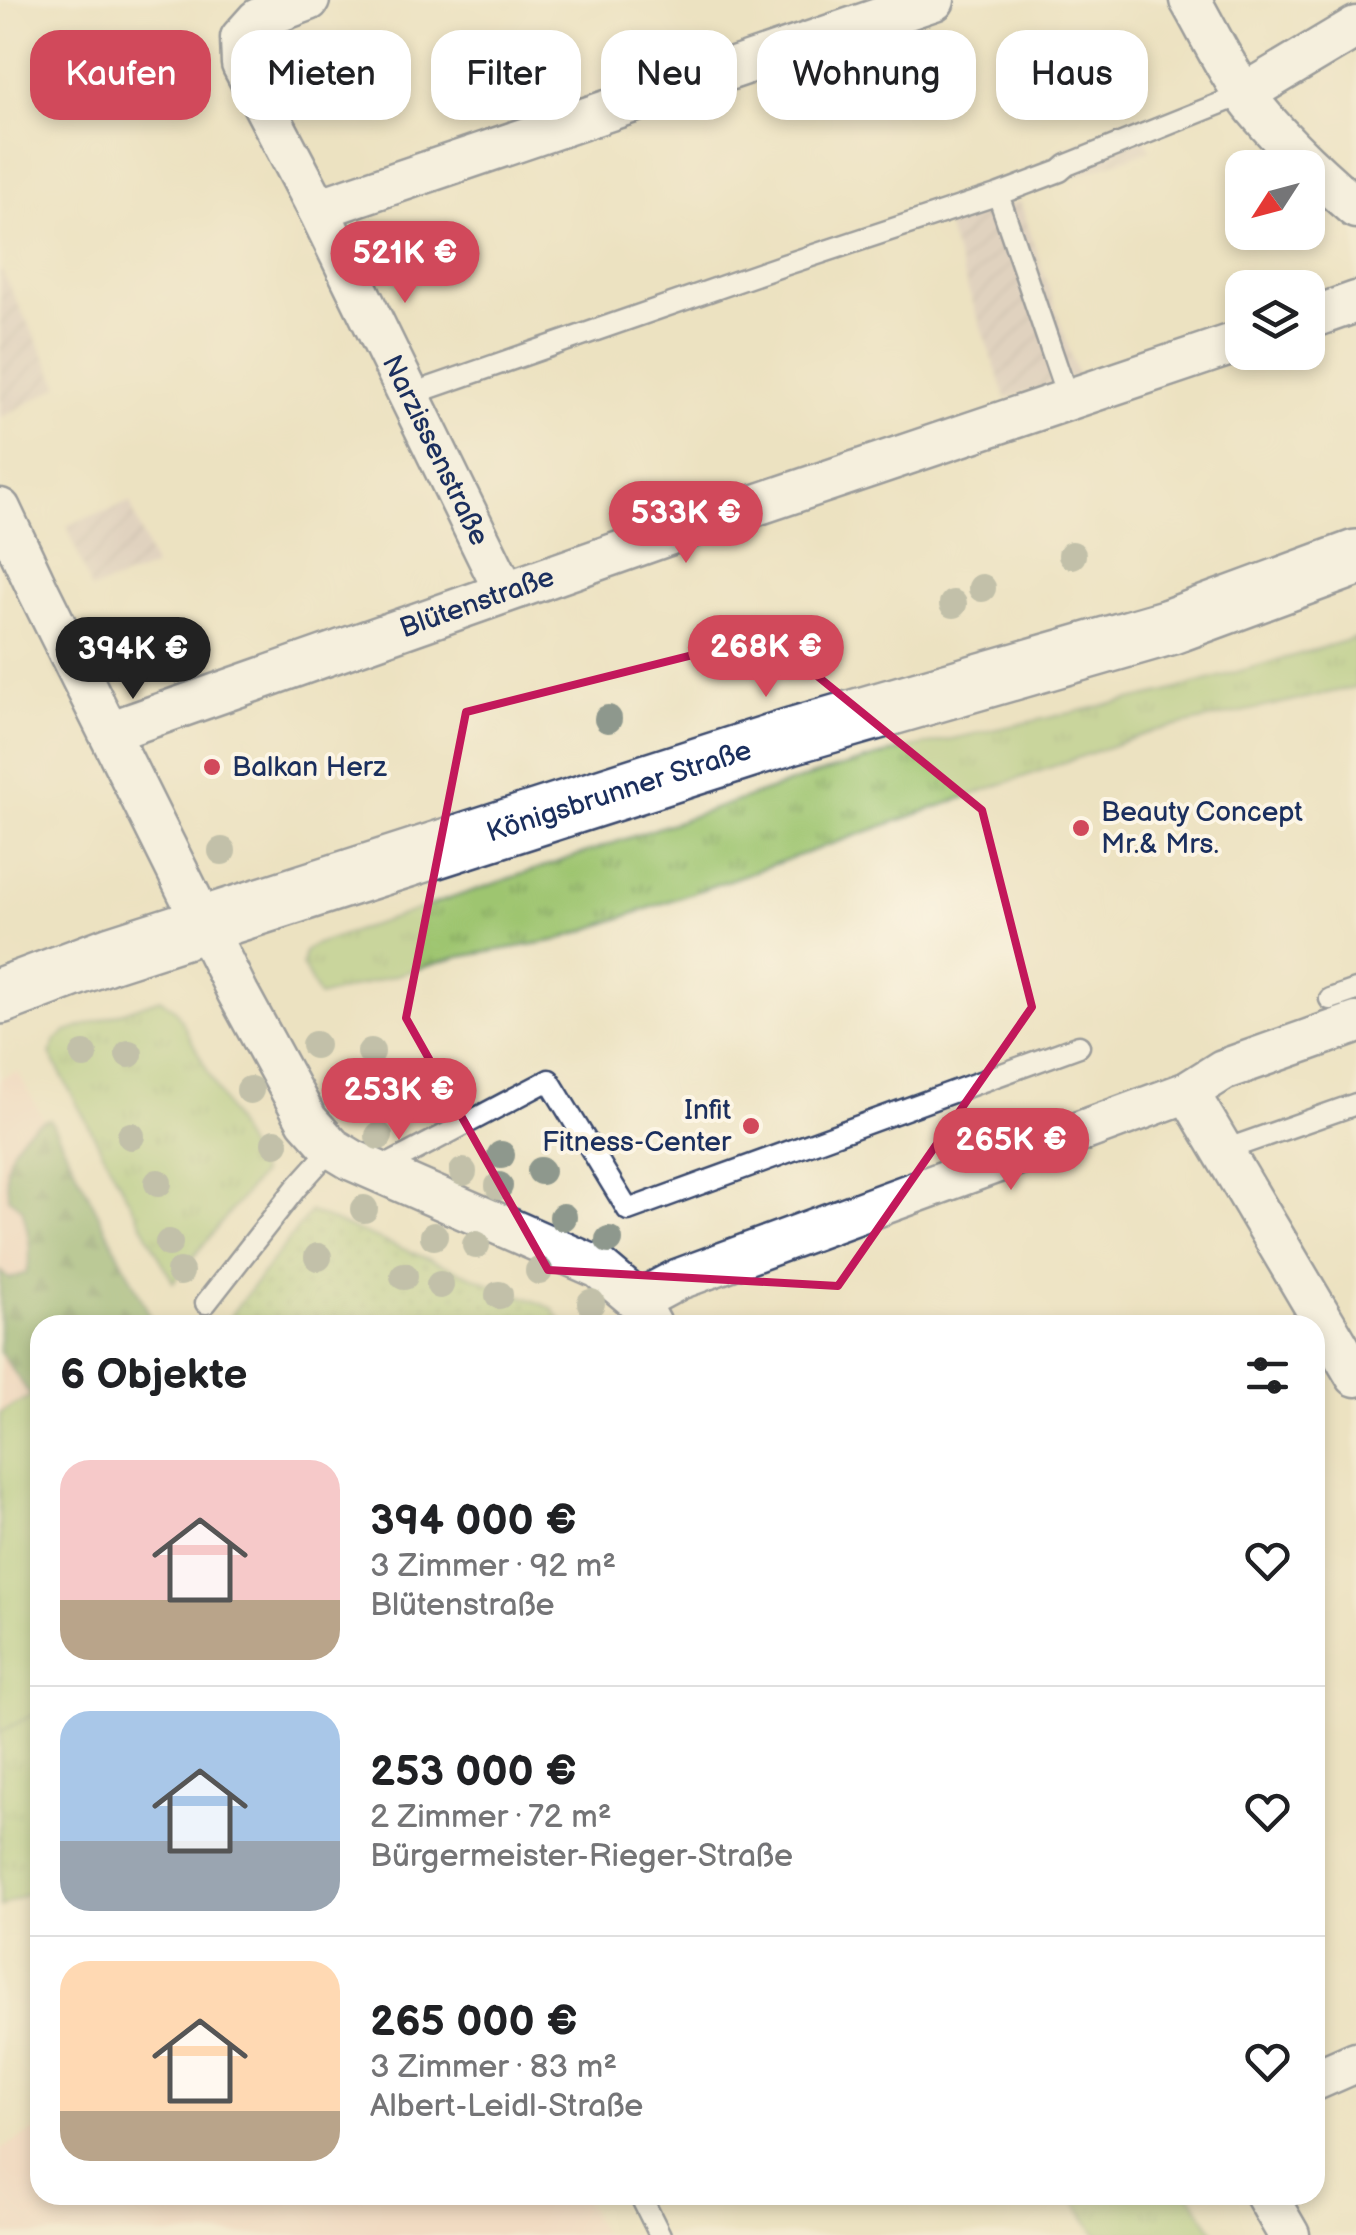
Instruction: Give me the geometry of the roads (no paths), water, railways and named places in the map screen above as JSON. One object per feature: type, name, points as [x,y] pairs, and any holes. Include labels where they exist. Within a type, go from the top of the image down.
[{"type":"main road","name":"Königsbrunner Straße","points":[[0,996],[112,954],[791,736],[1169,627],[1356,558]]},
{"type":"street","name":"Narzissenstraße","points":[[309,0],[258,19],[242,38],[242,64],[318,209],[505,592]]},
{"type":"street","points":[[318,209],[934,0]]},
{"type":"street","points":[[1190,0],[1244,94],[1322,179],[1356,208]]},
{"type":"street","points":[[1244,94],[1356,27]]},
{"type":"street","points":[[1325,312],[1356,302]]},
{"type":"street","name":"Blütenstraße","points":[[110,732],[505,592],[1225,347]]},
{"type":"street","points":[[0,509],[14,576],[110,732],[306,1120],[332,1148],[352,1160],[599,1268],[645,1313],[679,1279],[1188,1092],[1343,1010]]},
{"type":"street","points":[[1188,1092],[1325,1315]]},
{"type":"street","points":[[1325,1315],[1350,1355]]},
{"type":"street","points":[[1325,2076],[1356,2062]]},
{"type":"street","points":[[1272,2205],[1288,2235]]},
{"type":"lane","points":[[409,395],[999,194],[1244,94]]},
{"type":"lane","points":[[1001,203],[1068,399]]},
{"type":"lane","points":[[1343,1010],[1356,990]]},
{"type":"lane","points":[[376,1172],[549,1080],[628,1210],[1079,1046]]},
{"type":"lane","points":[[1222,1152],[1356,1104]]},
{"type":"lane","points":[[206,1303],[332,1148]]},
{"type":"lane","points":[[645,2205],[660,2235]]},
{"type":"place","name":"Balkan Herz","points":[[212,767]]},
{"type":"place","name":"Beauty Concept Mr.& Mrs.","points":[[1081,828]]},
{"type":"place","name":"Infit Fitness-Center","points":[[751,1126]]}]
